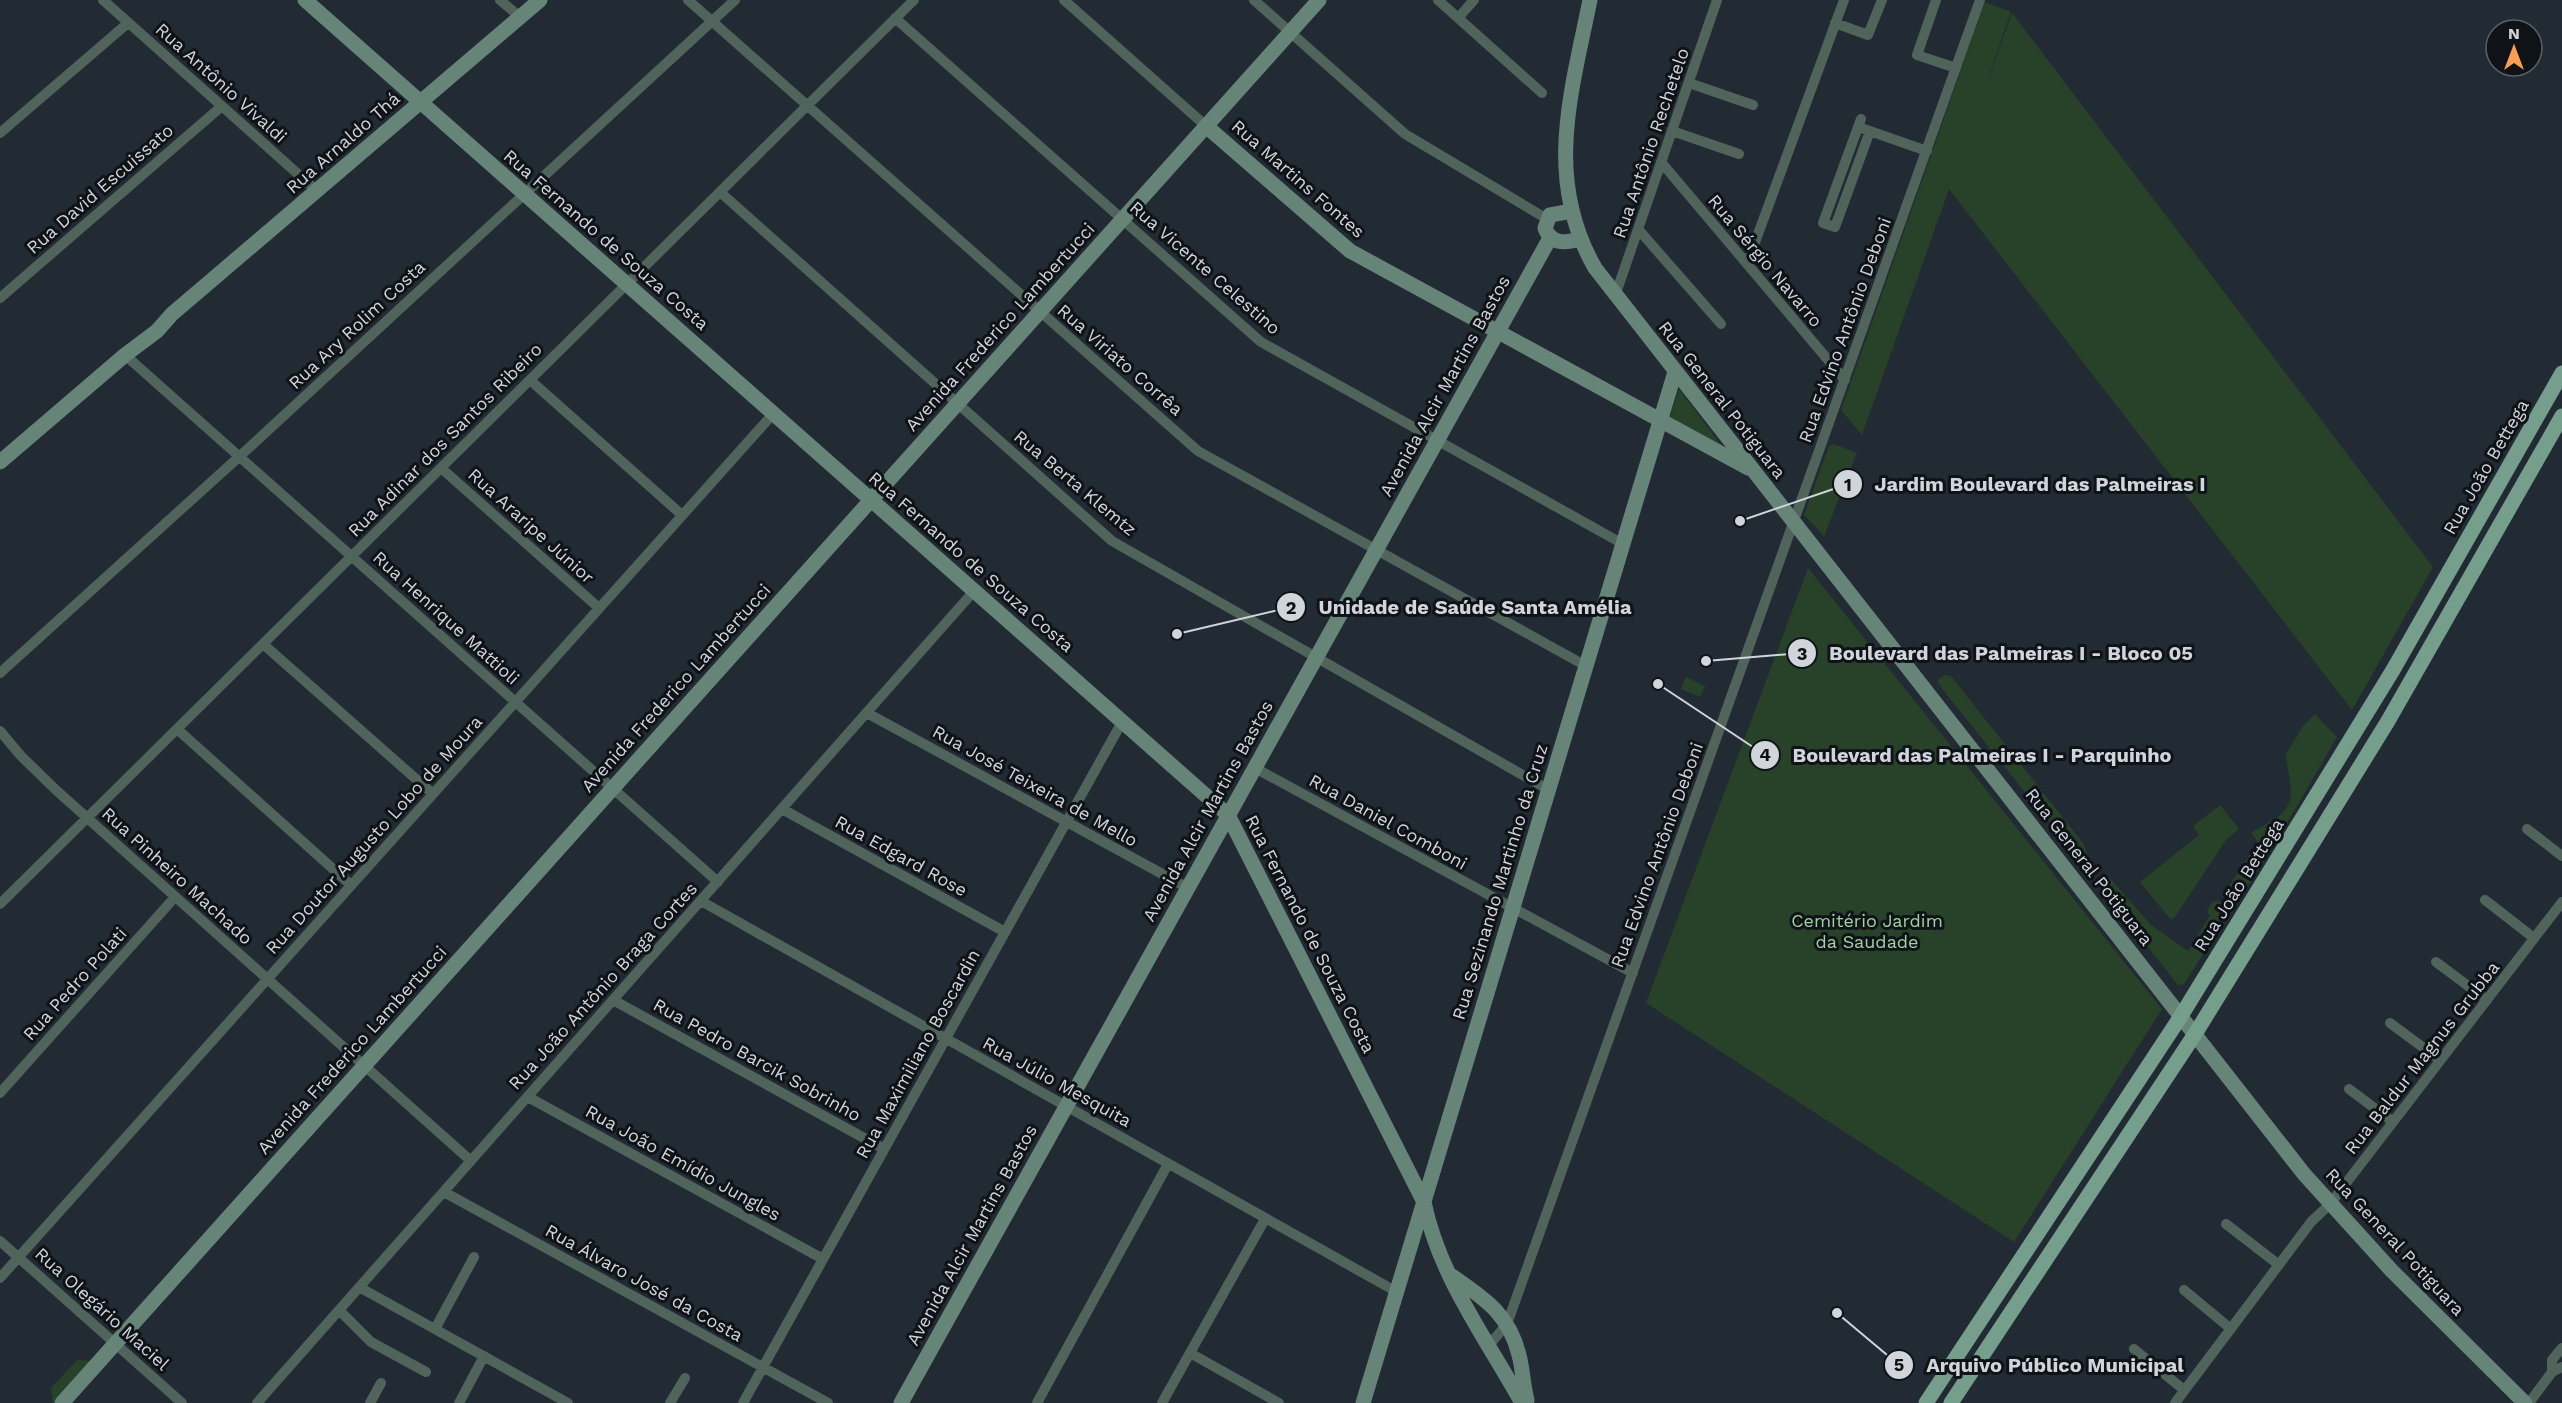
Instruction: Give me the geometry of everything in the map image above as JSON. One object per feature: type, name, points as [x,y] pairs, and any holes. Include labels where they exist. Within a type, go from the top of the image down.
[{"type":"main road","name":"Rua João Bettega","points":[[1926,1403],[2181,1016],[2380,692],[2562,373]]},
{"type":"main road","points":[[1939,1384],[1954,1399],[2195,1034],[2399,702],[2562,416]]},
{"type":"main road","points":[[2393,670],[2412,680]]},
{"type":"main road","points":[[2380,692],[2399,702]]},
{"type":"main road","points":[[1952,1364],[1969,1375]]},
{"type":"street","name":"Rua Antônio Vivaldi","points":[[103,0],[317,191]]},
{"type":"street","name":"Rua Fernando de Souza Costa","points":[[304,0],[1228,815],[1424,1202],[1434,1240],[1466,1309],[1490,1344],[1522,1403]]},
{"type":"street","points":[[500,0],[520,18]]},
{"type":"street","name":"Rua Arnaldo Thá","points":[[2,457],[125,355],[152,325],[172,314],[540,0]]},
{"type":"street","name":"Rua Viriato Corrêa","points":[[688,0],[1198,451],[1586,666]]},
{"type":"street","name":"Rua Ary Rolim Costa","points":[[0,673],[240,456],[735,0]]},
{"type":"street","name":"Rua Adinar dos Santos Ribeiro","points":[[0,904],[914,0]]},
{"type":"street","name":"Rua Martins Fontes","points":[[1064,0],[1350,251],[1753,471]]},
{"type":"street","points":[[1254,0],[1413,141],[1547,219]]},
{"type":"street","name":"Avenida Frederico Lambertucci","points":[[62,1403],[1319,0]]},
{"type":"street","points":[[1438,0],[1542,93]]},
{"type":"street","points":[[1458,18],[1474,0]]},
{"type":"street","name":"Rua General Potiguara","points":[[1590,0],[1566,129],[1566,177],[1580,239],[1595,268],[2330,1204],[2414,1294],[2527,1403]]},
{"type":"street","name":"Rua Antônio Rechetelo","points":[[1615,296],[1718,0]]},
{"type":"street","points":[[1747,264],[1844,0]]},
{"type":"street","points":[[1835,23],[1869,35],[1882,0]]},
{"type":"street","points":[[1936,0],[1917,55],[1956,68]]},
{"type":"street","name":"Rua Edvino Antônio Deboni","points":[[1490,1344],[1507,1324],[1980,0]]},
{"type":"street","name":"Rua Vicente Celestino","points":[[896,18],[1266,345],[1623,544]]},
{"type":"street","points":[[0,133],[128,23]]},
{"type":"street","points":[[1689,83],[1753,105]]},
{"type":"street","name":"Rua David Escuissato","points":[[0,298],[222,106]]},
{"type":"street","points":[[1870,131],[1835,227],[1823,223],[1859,123],[1870,131],[1926,151]]},
{"type":"street","points":[[1672,131],[1739,154]]},
{"type":"street","name":"Rua Sérgio Navarro","points":[[1661,162],[1845,380]]},
{"type":"street","name":"Rua Berta Klemtz","points":[[720,192],[1112,541],[1549,790]]},
{"type":"street","points":[[1572,211],[1556,212],[1547,219],[1545,228],[1550,238],[1560,241],[1580,239]]},
{"type":"street","points":[[1638,229],[1721,324]]},
{"type":"street","name":"Avenida Alcir Martins Bastos","points":[[901,1403],[1550,238]]},
{"type":"street","name":"Rua Henrique Mattioli","points":[[125,355],[718,882]]},
{"type":"street","name":"Rua Sezinando Martinho da Cruz","points":[[1363,1403],[1676,372]]},
{"type":"street","points":[[530,380],[682,515]]},
{"type":"street","name":"Rua Doutor Augusto Lobo de Moura","points":[[0,1278],[773,414]]},
{"type":"street","name":"Rua Araripe Júnior","points":[[441,468],[599,608]]},
{"type":"street","name":"Rua João Antônio Braga Cortes","points":[[257,1403],[974,591]]},
{"type":"street","points":[[263,644],[432,794]]},
{"type":"street","name":"Rua José Teixeira de Mello","points":[[867,713],[1188,888]]},
{"type":"street","name":"Rua Maximiliano Boscardin","points":[[743,1403],[1122,722]]},
{"type":"street","points":[[177,729],[351,885]]},
{"type":"street","name":"Rua Pinheiro Machado","points":[[0,731],[36,772],[471,1161]]},
{"type":"street","name":"Rua Daniel Comboni","points":[[1255,768],[1633,973]]},
{"type":"street","name":"Rua Edgard Rose","points":[[782,809],[1005,932]]},
{"type":"street","points":[[2527,829],[2562,856]]},
{"type":"street","name":"Rua Pedro Polati","points":[[0,1093],[175,897]]},
{"type":"street","points":[[2485,900],[2534,938]]},
{"type":"street","name":"Rua Júlio Mesquita","points":[[701,901],[1397,1292]]},
{"type":"street","name":"Rua Baldur Magnus Grubba","points":[[2175,1403],[2311,1222],[2330,1204],[2562,902]]},
{"type":"street","points":[[2436,962],[2487,1000]]},
{"type":"street","name":"Rua Pedro Barcik Sobrinho","points":[[613,1000],[884,1149]]},
{"type":"street","points":[[2390,1023],[2440,1060]]},
{"type":"street","points":[[2349,1089],[2393,1122]]},
{"type":"street","name":"Rua João Emídio Jungles","points":[[528,1097],[823,1259]]},
{"type":"street","points":[[1037,1403],[1168,1164]]},
{"type":"street","name":"Rua Álvaro José da Costa","points":[[444,1192],[828,1403]]},
{"type":"street","points":[[1162,1403],[1265,1219]]},
{"type":"street","points":[[2226,1224],[2279,1265]]},
{"type":"street","name":"Rua Olegário Maciel","points":[[0,1241],[182,1403]]},
{"type":"street","points":[[435,1329],[474,1257]]},
{"type":"street","name":"Rua Fernando de Souza Costa","points":[[1450,1274],[1490,1304],[1507,1324],[1519,1355],[1527,1403]]},
{"type":"street","points":[[359,1287],[568,1403]]},
{"type":"street","points":[[2184,1290],[2231,1329]]},
{"type":"street","points":[[339,1310],[371,1342],[426,1372]]},
{"type":"street","points":[[2527,1403],[2557,1370],[2552,1360],[2562,1348]]},
{"type":"street","points":[[2134,1349],[2184,1390]]},
{"type":"street","points":[[1190,1353],[1279,1403]]},
{"type":"street","points":[[459,1403],[484,1356]]},
{"type":"street","points":[[670,1403],[685,1378]]},
{"type":"street","points":[[370,1403],[381,1383]]},
{"type":"green space","points":[[1985,2],[2011,12],[1981,99],[2012,13],[2433,567],[2352,710],[1949,189],[1862,435],[1841,410]]},
{"type":"green space","points":[[1679,389],[1721,445],[1670,417]]},
{"type":"green space","points":[[1834,444],[1857,453],[1824,536],[1804,515],[1829,446]]},
{"type":"green space","name":"Cemitério Jardim da Saudade","points":[[1808,568],[2162,1009],[2014,1242],[1646,1003]]},
{"type":"green space","points":[[1944,675],[1951,676],[2083,843],[2089,857],[2085,867],[1947,695],[1937,681]]},
{"type":"green space","points":[[1686,677],[1705,686],[1700,697],[1681,689]]},
{"type":"green space","points":[[2315,714],[2337,737],[2269,854],[2236,903],[2227,889],[2258,842],[2251,833],[2273,821],[2289,802],[2291,787],[2286,754],[2303,726]]},
{"type":"green space","points":[[2220,805],[2239,829],[2226,840],[2171,920],[2140,882],[2199,835],[2193,826]]},
{"type":"green space","points":[[2109,877],[2150,924],[2188,951],[2210,916],[2207,911],[2212,902],[2223,903],[2223,911],[2228,915],[2184,984],[2178,985],[2098,884]]},
{"type":"green space","points":[[77,1360],[93,1361],[60,1403],[53,1403],[51,1388]]},
{"type":"place","name":"Jardim Boulevard das Palmeiras I","points":[[1740,521]]},
{"type":"place","name":"Unidade de Saúde Santa Amélia","points":[[1177,634]]},
{"type":"place","name":"Boulevard das Palmeiras I - Bloco 05","points":[[1706,661]]},
{"type":"place","name":"Boulevard das Palmeiras I - Parquinho","points":[[1658,684]]},
{"type":"place","name":"Arquivo Público Municipal","points":[[1837,1313]]}]
